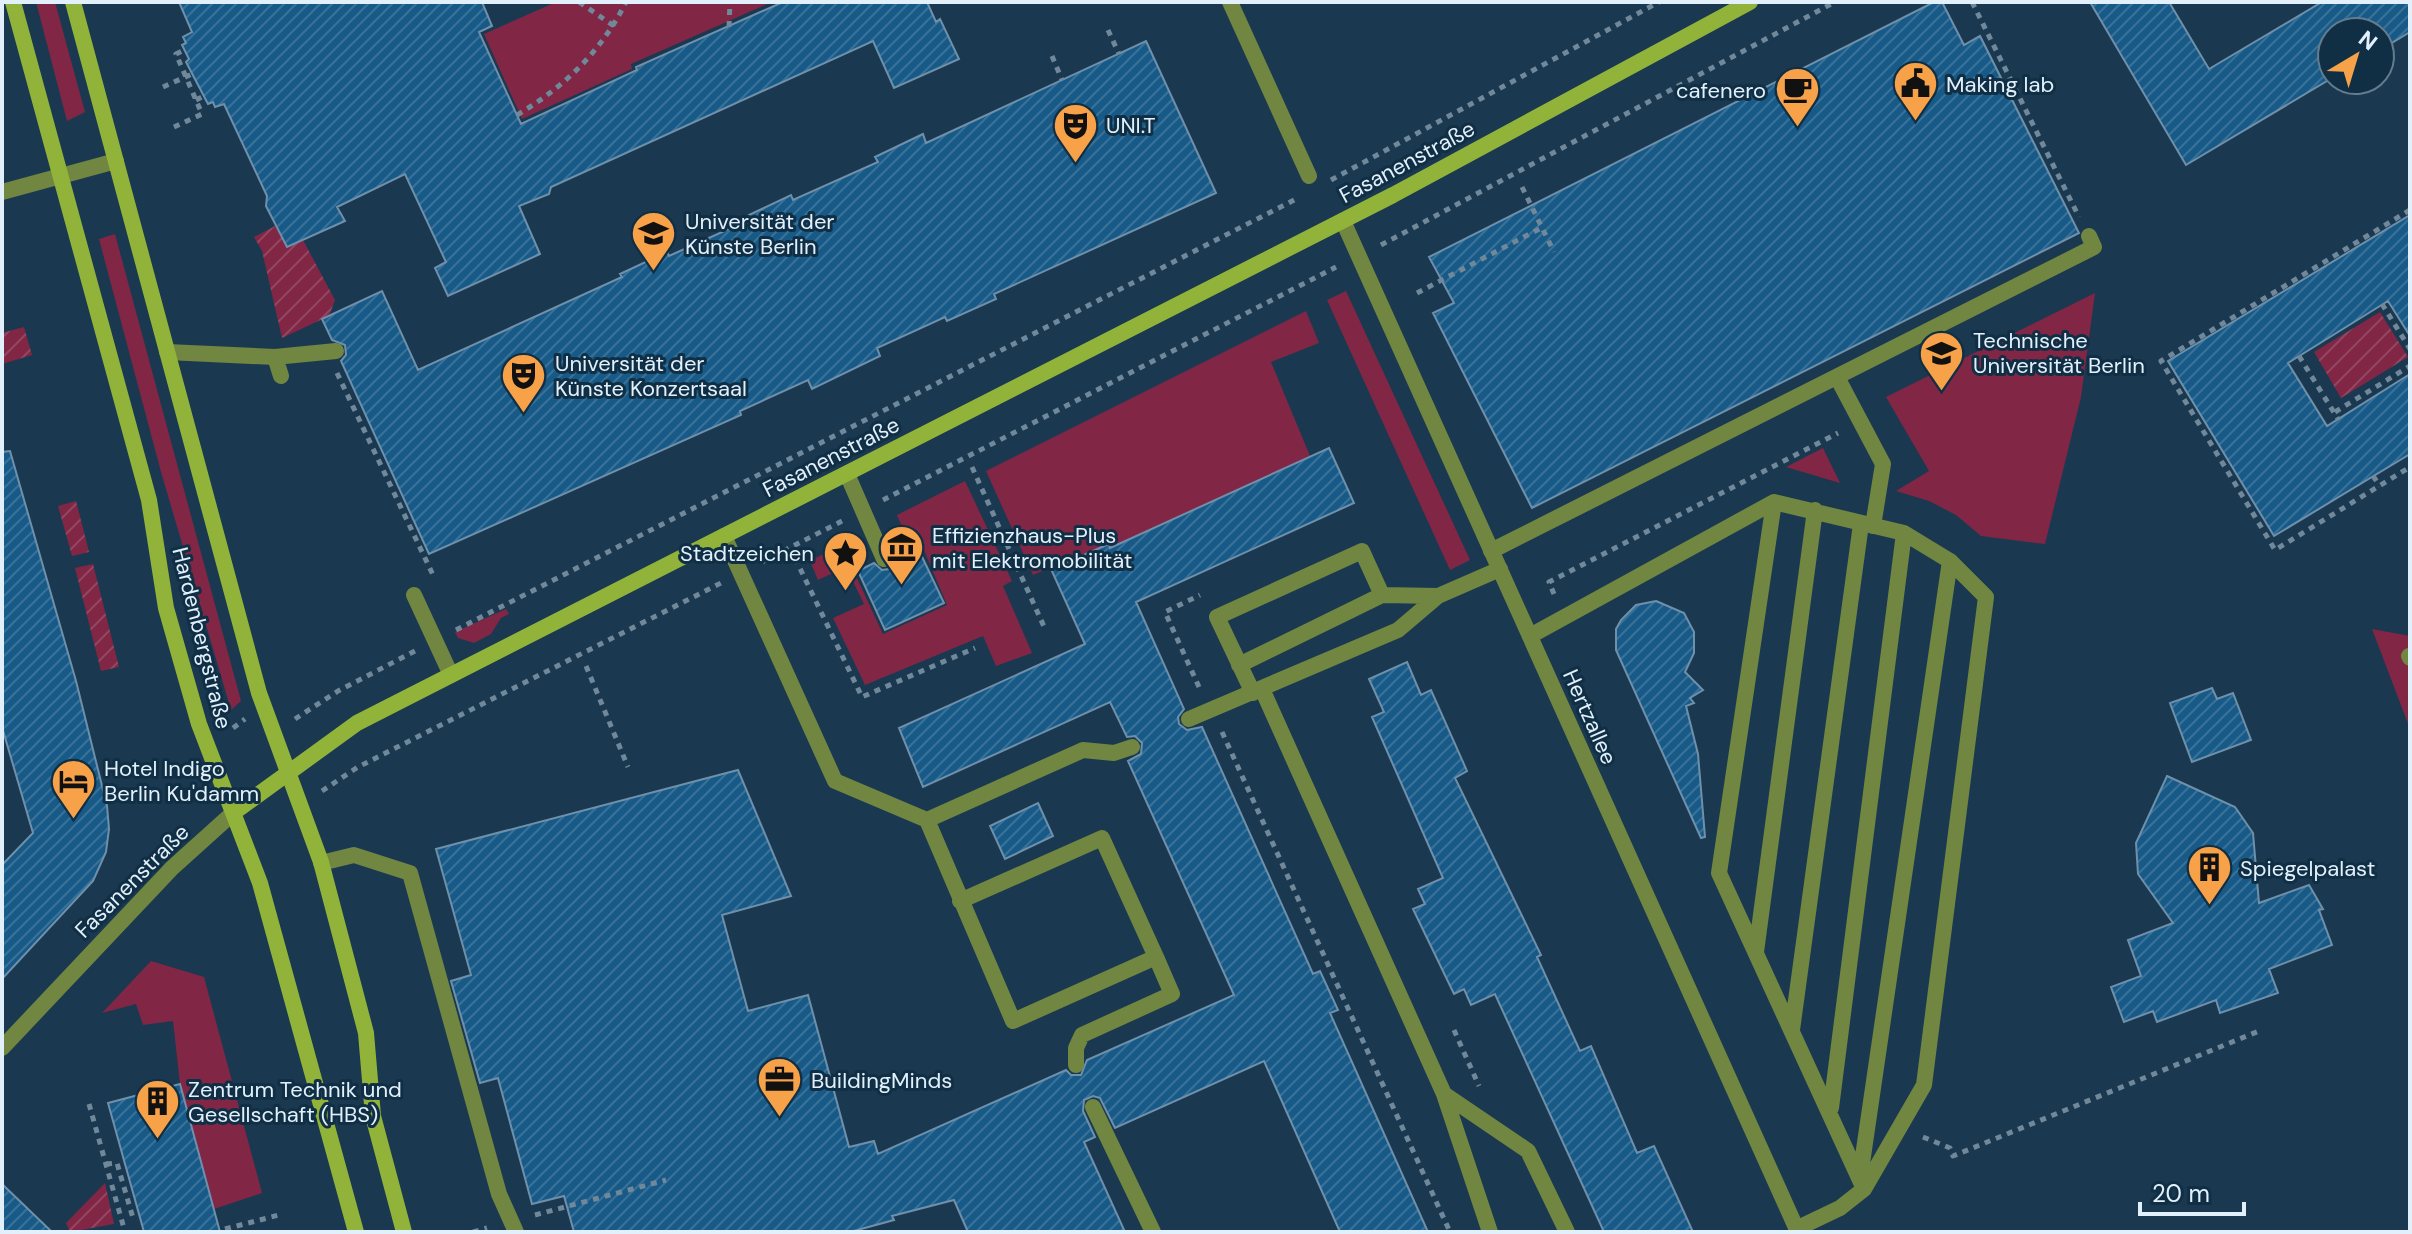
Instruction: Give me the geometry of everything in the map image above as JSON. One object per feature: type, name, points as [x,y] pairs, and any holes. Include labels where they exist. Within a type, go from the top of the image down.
[{"type":"main road","name":"Hardenbergstraße","points":[[13,2],[149,500],[166,608],[206,747],[260,883],[356,1232]]},
{"type":"main road","name":"Hardenbergstraße","points":[[73,2],[259,693],[321,863],[363,1020],[373,1116],[404,1232]]},
{"type":"main road","name":"Fasanenstraße","points":[[233,813],[357,723],[1343,221],[1750,2]]},
{"type":"street","points":[[1230,2],[1314,181]]},
{"type":"street","points":[[2,192],[116,161]]},
{"type":"street","name":"Hertzallee","points":[[1343,221],[1797,1230]]},
{"type":"street","points":[[1491,551],[1838,379],[2094,247],[2089,236]]},
{"type":"street","points":[[167,352],[275,357],[331,351]]},
{"type":"street","points":[[275,357],[281,376]]},
{"type":"street","points":[[1792,1031],[1867,525],[1883,464],[1838,379]]},
{"type":"street","points":[[847,474],[884,559]]},
{"type":"street","points":[[1774,502],[1719,873],[1862,1184]]},
{"type":"street","points":[[1530,636],[1774,502],[1904,533],[1950,561],[1986,597],[1924,1085],[1862,1184],[1840,1208],[1797,1230]]},
{"type":"street","points":[[1756,954],[1815,510]]},
{"type":"street","points":[[1830,1109],[1904,533]]},
{"type":"street","points":[[724,536],[835,781],[927,820],[1013,1021],[1156,957]]},
{"type":"street","points":[[1382,595],[1362,551],[1217,617],[1239,665],[1257,691],[1444,1094],[1490,1232]]},
{"type":"street","points":[[1862,1184],[1950,561]]},
{"type":"street","points":[[1189,719],[1398,630],[1438,596],[1500,569]]},
{"type":"street","points":[[414,595],[451,675]]},
{"type":"street","points":[[1239,665],[1382,595],[1438,596]]},
{"type":"street","points":[[927,820],[1083,750],[1114,753],[1132,747]]},
{"type":"street","name":"Fasanenstraße","points":[[2,1048],[172,868],[233,813]]},
{"type":"street","points":[[960,901],[1102,838],[1172,994],[1082,1035],[1076,1048],[1076,1065]]},
{"type":"street","points":[[321,863],[354,855],[410,873],[499,1194],[516,1232]]},
{"type":"street","points":[[1444,1094],[1528,1151],[1567,1232]]},
{"type":"street","points":[[1093,1107],[1153,1232]]},
{"type":"path","points":[[579,2],[614,26]]},
{"type":"path","points":[[517,115],[545,98],[576,71],[614,26],[626,2]]},
{"type":"path","points":[[729,27],[730,2]]},
{"type":"path","points":[[1314,181],[1659,2]]},
{"type":"path","points":[[1384,243],[1835,2]]},
{"type":"path","points":[[1972,2],[2089,236]]},
{"type":"path","points":[[1108,30],[1119,54]]},
{"type":"path","points":[[174,127],[202,114],[189,75],[176,54],[184,50]]},
{"type":"path","points":[[1052,56],[1062,80]]},
{"type":"path","points":[[163,87],[189,75]]},
{"type":"path","points":[[196,100],[204,96]]},
{"type":"path","points":[[1522,187],[1554,252]]},
{"type":"path","points":[[337,692],[1305,194]]},
{"type":"path","points":[[2410,210],[2161,361],[2275,550],[2410,467]]},
{"type":"path","points":[[1417,293],[1541,228]]},
{"type":"path","points":[[2382,304],[2397,322],[2410,349]]},
{"type":"path","points":[[331,351],[439,587]]},
{"type":"path","points":[[2299,356],[2338,419]]},
{"type":"path","points":[[2335,412],[2410,366]]},
{"type":"path","points":[[1554,594],[1549,582],[1860,421]]},
{"type":"path","points":[[972,467],[1046,631]]},
{"type":"path","points":[[2373,476],[2380,486]]},
{"type":"path","points":[[795,558],[862,697],[975,648]]},
{"type":"path","points":[[1207,592],[1165,612],[1450,1232]]},
{"type":"path","points":[[586,666],[628,767]]},
{"type":"path","points":[[301,804],[358,767]]},
{"type":"path","points":[[1923,1137],[1950,1148],[1953,1156],[2259,1031]]},
{"type":"path","points":[[89,1104],[125,1232]]},
{"type":"path","points":[[106,1164],[117,1163],[133,1218]]},
{"type":"path","points":[[541,1214],[666,1180]]},
{"type":"path","points":[[225,1229],[279,1215]]},
{"type":"shaded area","points":[[36,2],[55,2],[85,112],[67,121]]},
{"type":"shaded area","points":[[556,2],[772,2],[631,64],[632,69],[522,119],[484,34]]},
{"type":"shaded area","points":[[275,226],[287,247],[303,240],[335,300],[329,316],[282,338],[262,251],[254,237]]},
{"type":"shaded area","points":[[115,234],[241,701],[231,710],[161,472],[99,239]]},
{"type":"shaded area","points":[[1346,291],[1470,560],[1450,570],[1327,300]]},
{"type":"shaded area","points":[[2095,293],[2081,397],[2045,544],[1981,536],[1956,515],[1929,501],[1896,491],[1929,471],[1886,397]]},
{"type":"shaded area","points":[[1306,311],[1319,343],[1271,362],[1310,456],[1110,548],[1108,544],[1033,575],[986,471]]},
{"type":"shaded area","points":[[2380,312],[2408,357],[2341,398],[2314,352]]},
{"type":"shaded area","points":[[24,327],[32,355],[2,364],[2,333]]},
{"type":"shaded area","points":[[1823,448],[1840,483],[1786,467]]},
{"type":"shaded area","points":[[965,481],[1012,581],[1003,586],[1032,653],[996,666],[983,636],[865,685],[833,618],[864,604],[846,567],[818,580],[810,561],[852,539],[854,553],[849,561],[883,634],[947,605],[918,536],[902,527],[897,515]]},
{"type":"shaded area","points":[[76,501],[89,552],[72,556],[58,506]]},
{"type":"shaded area","points":[[93,564],[119,667],[101,671],[75,568]]},
{"type":"shaded area","points":[[506,609],[509,614],[501,618],[491,634],[474,643],[458,638],[455,632]]},
{"type":"shaded area","points":[[2372,629],[2410,636],[2410,729]]},
{"type":"shaded area","points":[[151,961],[204,977],[262,1193],[214,1209],[180,1084],[173,1021],[143,1025],[136,1004],[102,1013]]},
{"type":"shaded area","points":[[105,1183],[114,1224],[70,1232],[66,1223]]},
{"type":"building","points":[[179,2],[482,2],[492,26],[479,32],[521,124],[637,70],[636,67],[783,2],[927,2],[936,22],[940,19],[959,59],[894,88],[873,41],[551,187],[549,194],[519,206],[540,254],[448,296],[435,268],[446,262],[405,174],[337,207],[345,221],[287,247],[266,206],[267,196],[224,104],[215,107],[213,102],[208,104],[186,62],[189,59],[182,45],[186,43],[183,37],[192,32]]},
{"type":"building","points":[[1934,2],[1942,2],[1964,45],[1980,36],[2079,233],[1532,508],[1433,313],[1454,303],[1429,257]]},
{"type":"building","points":[[2090,2],[2169,2],[2209,69],[2322,2],[2410,2],[2410,32],[2396,40],[2396,16],[2316,16],[2316,88],[2186,165]]},
{"type":"building","points":[[1146,41],[1216,193],[994,294],[996,299],[947,321],[945,317],[877,348],[880,356],[812,389],[808,380],[740,411],[741,415],[429,554],[341,361],[346,355],[345,345],[332,340],[322,319],[382,291],[418,370],[622,277],[620,274],[667,252],[669,256],[751,219],[749,215],[791,195],[793,200],[878,162],[875,157],[923,134],[926,143]]},
{"type":"building","points":[[2410,215],[2410,336],[2388,301],[2288,363],[2327,426],[2410,374],[2410,454],[2274,536],[2168,361]]},
{"type":"building","points":[[1329,448],[1354,503],[1136,602],[1184,709],[1178,717],[1179,724],[1187,730],[1202,727],[1313,974],[1320,971],[1338,1010],[1330,1013],[1428,1232],[1340,1232],[1264,1061],[1115,1128],[1100,1098],[1093,1096],[1084,1100],[1083,1111],[1095,1137],[1084,1142],[1125,1232],[968,1232],[954,1200],[892,1216],[894,1220],[850,1232],[574,1232],[564,1196],[532,1204],[498,1078],[480,1083],[451,981],[471,975],[436,849],[738,770],[791,896],[722,915],[748,1011],[808,995],[849,1147],[874,1141],[878,1154],[1066,1070],[1071,1075],[1081,1075],[1087,1060],[1234,995],[1128,761],[1141,754],[1142,743],[1135,736],[1127,737],[1110,702],[923,787],[899,728],[1085,644],[1051,569],[1109,544],[1110,548]]},
{"type":"building","points":[[10,451],[76,681],[107,806],[109,829],[106,852],[93,881],[2,979],[2,865],[33,833],[2,727],[2,452]]},
{"type":"building","name":"Effizienzhaus-Plus mit Elektromobilität","points":[[916,544],[944,603],[885,630],[858,571],[874,563],[882,570],[889,569],[895,561],[894,554]]},
{"type":"building","points":[[1656,601],[1684,613],[1694,632],[1694,653],[1685,672],[1703,690],[1690,698],[1694,703],[1686,706],[1698,754],[1705,837],[1701,838],[1616,650],[1616,629],[1621,620],[1636,605]]},
{"type":"building","points":[[1407,662],[1421,695],[1431,690],[1467,771],[1455,778],[1541,955],[1537,957],[1580,1051],[1591,1046],[1637,1153],[1654,1146],[1693,1232],[1604,1232],[1495,994],[1471,1005],[1464,989],[1454,994],[1413,909],[1425,904],[1418,889],[1443,878],[1372,717],[1384,712],[1369,679]]},
{"type":"building","points":[[2212,688],[2217,699],[2233,693],[2251,740],[2192,762],[2170,703]]},
{"type":"building","points":[[2167,776],[2235,807],[2253,833],[2259,903],[2309,885],[2323,909],[2319,910],[2332,945],[2269,969],[2278,993],[2220,1013],[2216,1000],[2157,1022],[2153,1011],[2124,1022],[2111,987],[2141,976],[2128,940],[2173,923],[2138,874],[2136,843]]},
{"type":"building","points":[[1038,803],[1053,836],[1005,859],[990,826]]},
{"type":"building","name":"Zentrum Technik und Gesellschaft (HBS)","points":[[180,1084],[220,1232],[144,1232],[108,1103]]},
{"type":"building","points":[[2,1184],[52,1232],[2,1232]]},
{"type":"place","name":"Making lab","points":[[1915,123]]},
{"type":"place","name":"cafenero","points":[[1797,129]]},
{"type":"place","name":"UNI.T","points":[[1075,164]]},
{"type":"place","name":"Universität der Künste Berlin","points":[[654,273]]},
{"type":"place","name":"Technische Universität Berlin","points":[[1942,392]]},
{"type":"place","name":"Universität der Künste Konzertsaal","points":[[524,415]]},
{"type":"place","name":"Effizienzhaus-Plus mit Elektromobilität","points":[[901,587]]},
{"type":"place","name":"Stadtzeichen","points":[[845,592]]},
{"type":"place","name":"Hotel Indigo Berlin Ku'damm","points":[[73,820]]},
{"type":"place","name":"Spiegelpalast","points":[[2209,907]]},
{"type":"place","name":"BuildingMinds","points":[[780,1119]]},
{"type":"place","name":"Zentrum Technik und Gesellschaft (HBS)","points":[[157,1141]]}]
